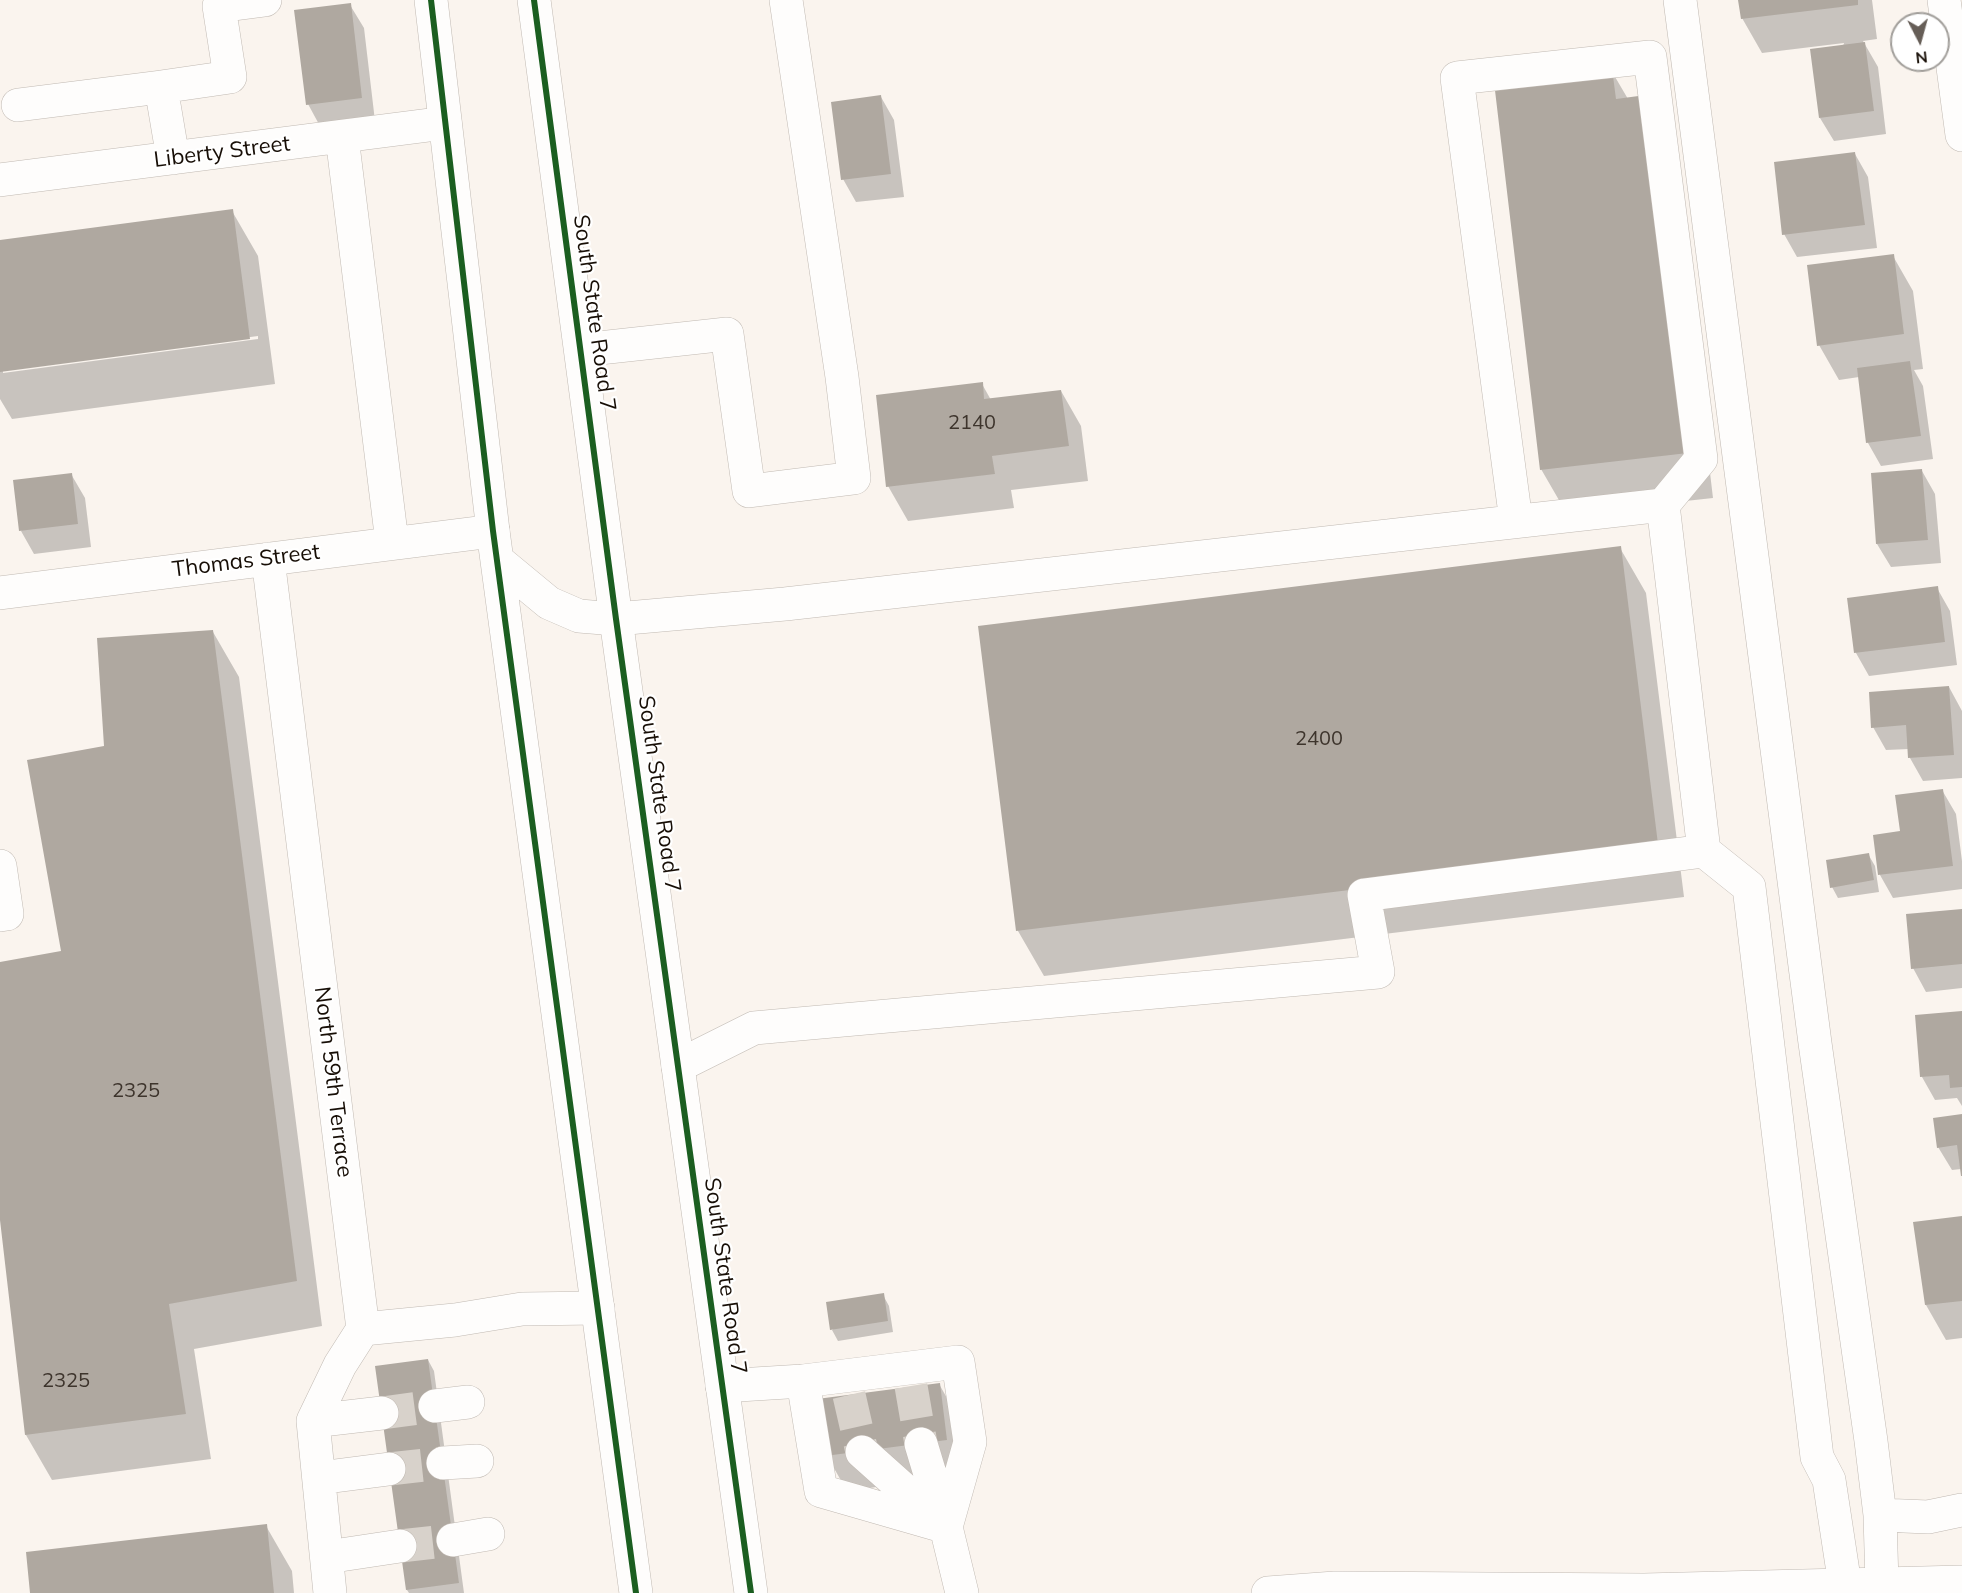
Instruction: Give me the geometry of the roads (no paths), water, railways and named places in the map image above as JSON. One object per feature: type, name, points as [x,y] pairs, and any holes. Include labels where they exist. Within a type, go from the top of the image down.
[{"type":"main road","points":[[18,105],[230,77],[219,6],[265,0]]},
{"type":"main road","points":[[431,0],[495,545],[636,1593]]},
{"type":"main road","name":"South State Road 7","points":[[534,0],[616,619],[751,1593]]},
{"type":"main road","points":[[581,350],[727,334],[749,490],[854,477],[842,377],[786,0]]},
{"type":"main road","points":[[1680,0],[1815,1043],[1852,1293],[1880,1515],[1882,1584]]},
{"type":"main road","points":[[1944,0],[1962,135]]},
{"type":"main road","points":[[495,545],[549,603],[579,616],[616,619],[785,604],[1515,521],[1663,504],[1701,459],[1650,57],[1456,78],[1515,521]]},
{"type":"main road","points":[[161,87],[173,158]]},
{"type":"main road","name":"Liberty Street","points":[[0,180],[445,123]]},
{"type":"main road","points":[[342,137],[392,542]]},
{"type":"main road","points":[[1663,504],[1704,851],[1749,887],[1817,1458],[1829,1480],[1845,1585]]},
{"type":"main road","name":"Thomas Street","points":[[0,593],[392,542],[495,545]]},
{"type":"main road","name":"North 59th Terrace","points":[[268,559],[363,1329]]},
{"type":"main road","points":[[678,1066],[753,1028],[1378,972],[1364,895],[1704,851]]},
{"type":"main road","points":[[0,866],[7,914],[0,915]]},
{"type":"main road","points":[[330,1593],[313,1421],[340,1365],[363,1329],[455,1320],[522,1310],[598,1308]]},
{"type":"main road","points":[[722,1386],[803,1381],[848,1385],[910,1377],[958,1362],[970,1442],[946,1527]]},
{"type":"main road","points":[[803,1381],[821,1491],[946,1527]]},
{"type":"main road","points":[[435,1406],[468,1402]]},
{"type":"main road","points":[[313,1421],[381,1413]]},
{"type":"main road","points":[[921,1444],[946,1527],[962,1593]]},
{"type":"main road","points":[[862,1452],[946,1527]]},
{"type":"main road","points":[[443,1463],[477,1461]]},
{"type":"main road","points":[[319,1478],[389,1469]]},
{"type":"main road","points":[[1880,1515],[1928,1517],[1962,1510]]},
{"type":"main road","points":[[453,1540],[488,1534]]},
{"type":"main road","points":[[327,1557],[400,1546]]},
{"type":"main road","points":[[1268,1593],[1335,1588],[1644,1590],[1962,1582]]},
{"type":"tunnel","points":[[911,1386],[921,1444]]},
{"type":"tunnel","points":[[849,1395],[862,1452]]},
{"type":"tunnel","points":[[382,1413],[435,1406]]},
{"type":"tunnel","points":[[389,1469],[443,1463]]},
{"type":"tunnel","points":[[400,1546],[453,1540]]}]
